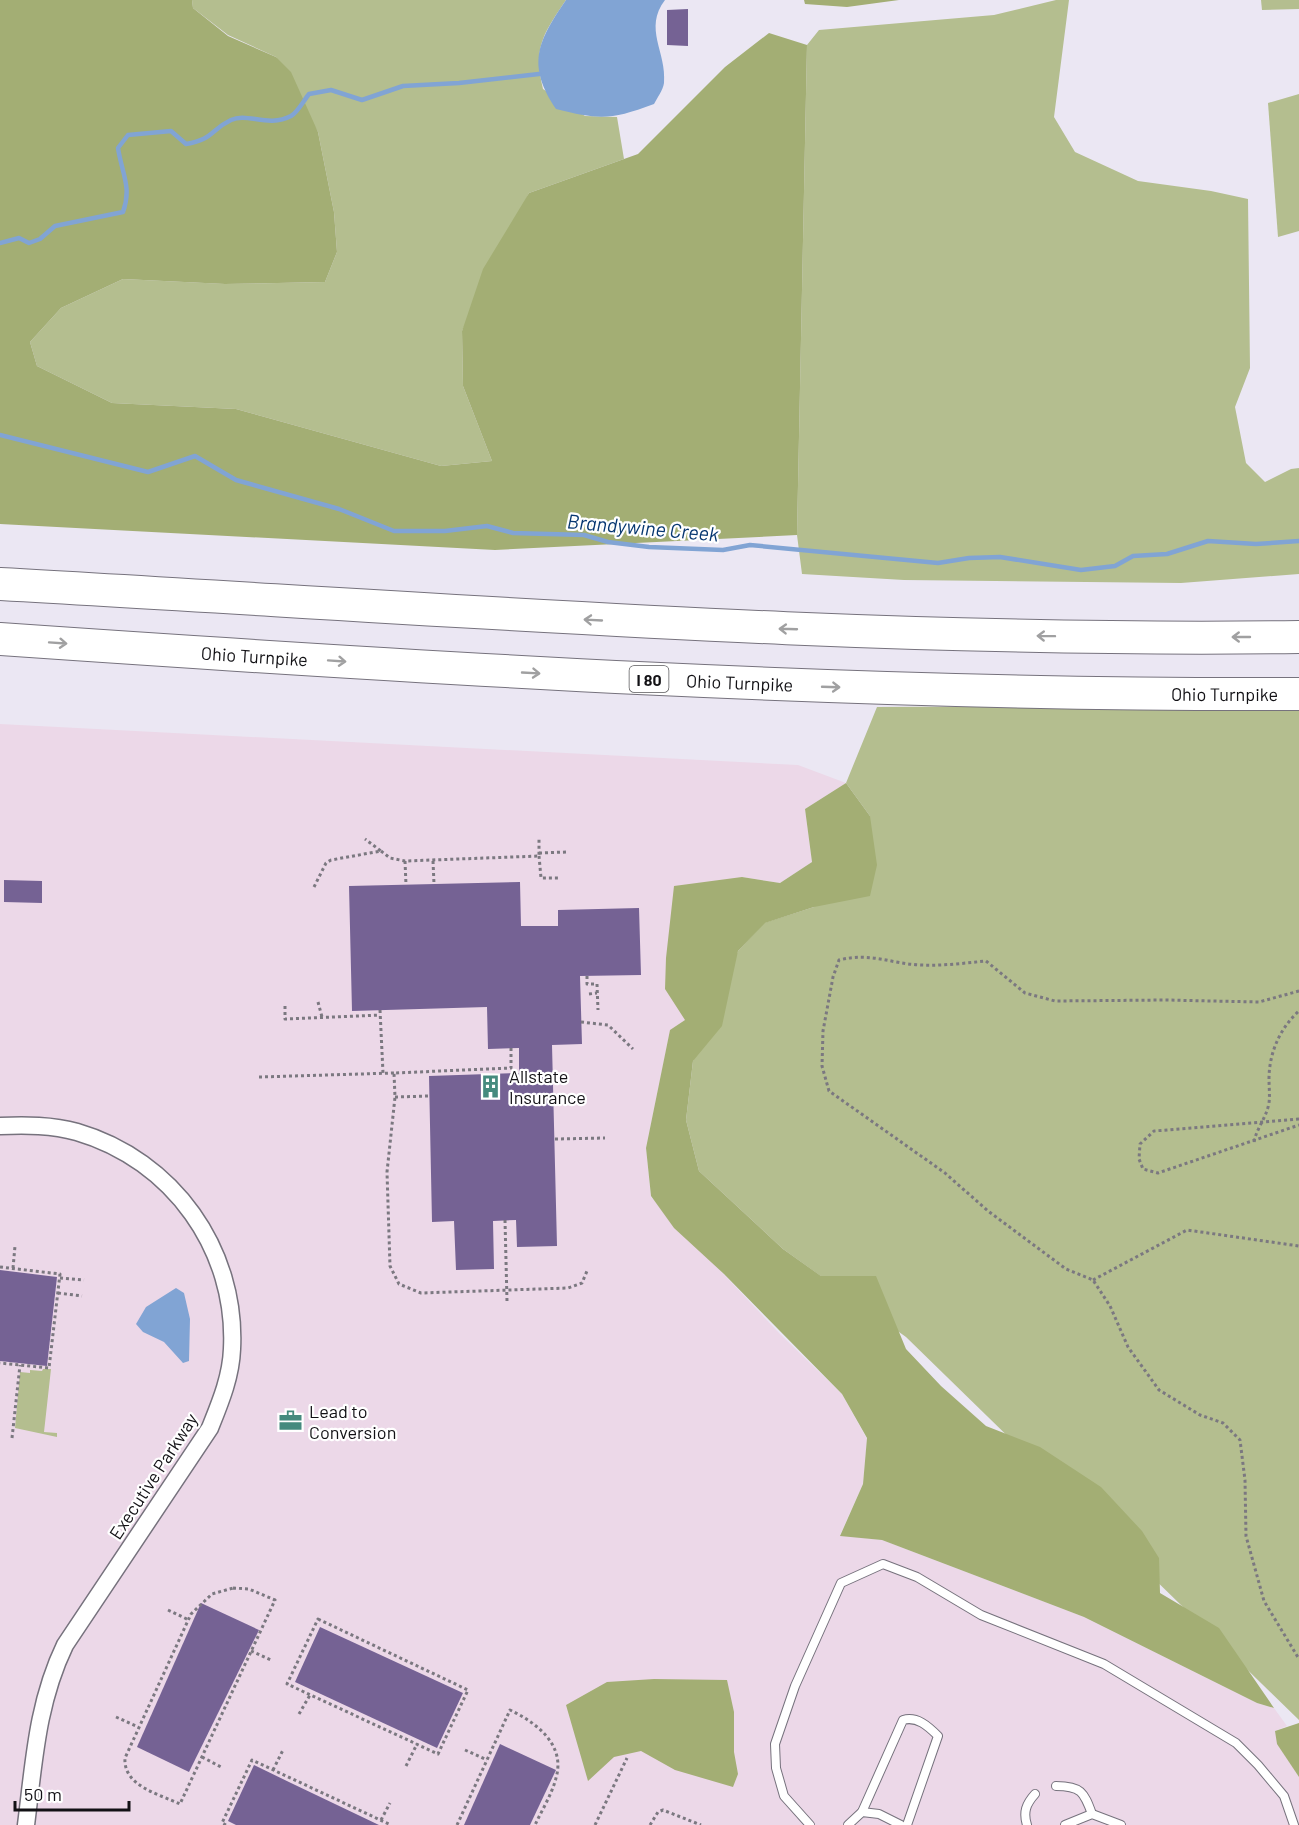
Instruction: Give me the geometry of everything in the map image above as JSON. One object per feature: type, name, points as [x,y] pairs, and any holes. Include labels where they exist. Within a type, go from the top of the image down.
[{"type":"highway","points":[[0,584],[430,611],[864,632],[1050,636],[1299,637]]},
{"type":"highway","name":"Ohio Turnpike","points":[[0,639],[501,672],[794,686],[1140,695],[1299,694]]},
{"type":"street","name":"Executive Parkway","points":[[0,1126],[36,1125],[66,1130],[114,1146],[145,1164],[180,1196],[206,1233],[222,1268],[230,1308],[232,1340],[225,1391],[210,1428],[65,1645],[50,1677],[40,1716],[26,1825]]},
{"type":"lane","points":[[810,1825],[784,1796],[776,1768],[775,1744],[795,1686],[841,1583],[883,1564],[917,1576],[981,1615],[1104,1664],[1236,1743],[1284,1796],[1294,1825]]},
{"type":"lane","points":[[848,1825],[862,1812],[903,1720],[910,1718],[925,1724],[938,1736],[907,1825]]},
{"type":"lane","points":[[1056,1786],[1072,1786],[1086,1795],[1092,1814]]},
{"type":"lane","points":[[1027,1825],[1024,1816],[1026,1804],[1035,1794]]},
{"type":"lane","points":[[862,1812],[879,1814],[901,1825]]},
{"type":"lane","points":[[1065,1825],[1092,1814],[1121,1825]]},
{"type":"path","points":[[365,838],[390,858],[405,861],[567,852]]},
{"type":"path","points":[[539,838],[540,878],[560,878]]},
{"type":"path","points":[[314,887],[331,860],[381,851]]},
{"type":"path","points":[[405,861],[406,885]]},
{"type":"path","points":[[433,861],[434,884]]},
{"type":"path","points":[[1299,991],[1259,1002],[1055,1001],[1025,993],[986,961],[920,965],[882,957],[854,956],[839,960],[833,977],[823,1030],[822,1066],[829,1091],[945,1173],[988,1211],[1066,1269],[1093,1280],[1110,1306],[1128,1347],[1159,1390],[1200,1415],[1222,1423],[1240,1440],[1245,1480],[1246,1536],[1264,1601],[1299,1659]]},
{"type":"path","points":[[587,976],[587,984],[597,984],[598,1010]]},
{"type":"path","points":[[589,994],[597,993]]},
{"type":"path","points":[[318,1002],[322,1017]]},
{"type":"path","points":[[285,1006],[285,1019],[380,1015]]},
{"type":"path","points":[[380,1010],[383,1073]]},
{"type":"path","points":[[1254,1142],[1256,1130],[1264,1121],[1269,1101],[1269,1076],[1275,1047],[1287,1023],[1299,1011]]},
{"type":"path","points":[[581,1022],[608,1025],[633,1049]]},
{"type":"path","points":[[260,1077],[511,1068],[511,1048]]},
{"type":"path","points":[[394,1073],[395,1097],[387,1172],[390,1266],[399,1284],[421,1293],[578,1286],[586,1278],[587,1271]]},
{"type":"path","points":[[395,1097],[429,1096]]},
{"type":"path","points":[[1299,1119],[1154,1131],[1140,1144],[1139,1159],[1143,1168],[1158,1173],[1299,1125]]},
{"type":"path","points":[[555,1139],[605,1138]]},
{"type":"path","points":[[505,1220],[507,1301]]},
{"type":"path","points":[[1093,1280],[1187,1230],[1299,1246]]},
{"type":"path","points":[[13,1269],[15,1246]]},
{"type":"path","points":[[0,1267],[60,1274],[49,1368],[0,1363]]},
{"type":"path","points":[[60,1278],[84,1280]]},
{"type":"path","points":[[58,1293],[82,1296]]},
{"type":"path","points":[[12,1438],[20,1365]]},
{"type":"path","points":[[249,1589],[275,1600],[180,1804],[136,1784],[124,1765],[124,1758],[166,1675],[189,1620],[202,1601],[221,1591],[249,1589]]},
{"type":"path","points":[[168,1610],[189,1620]]},
{"type":"path","points":[[318,1619],[392,1657],[468,1690],[438,1754],[310,1695],[287,1684],[318,1619]]},
{"type":"path","points":[[251,1651],[271,1660]]},
{"type":"path","points":[[299,1714],[310,1695]]},
{"type":"path","points":[[457,1825],[510,1710],[538,1724],[554,1749],[558,1769],[556,1777],[535,1825]]},
{"type":"path","points":[[363,1719],[365,1715]]},
{"type":"path","points":[[116,1717],[138,1727]]},
{"type":"path","points":[[406,1766],[417,1744]]},
{"type":"path","points":[[273,1770],[283,1750]]},
{"type":"path","points":[[465,1750],[487,1760]]},
{"type":"path","points":[[202,1757],[221,1767]]},
{"type":"path","points":[[595,1825],[627,1758]]},
{"type":"path","points":[[226,1825],[222,1823],[252,1760],[326,1797],[391,1825]]},
{"type":"path","points":[[381,1820],[390,1803]]},
{"type":"path","points":[[650,1825],[658,1812],[663,1810],[701,1825]]},
{"type":"path","points":[[462,1814],[468,1816]]},
{"type":"shaded area","points":[[0,724],[798,765],[846,783],[805,809],[812,862],[780,883],[742,877],[685,1020],[670,1031],[646,1148],[651,1197],[780,1334],[842,1394],[867,1439],[863,1484],[840,1535],[882,1540],[1084,1617],[1257,1703],[1274,1708],[1287,1726],[1275,1731],[1299,1777],[1299,1825],[0,1825]]},
{"type":"green space","points":[[0,0],[192,0],[193,8],[228,36],[276,57],[291,72],[318,132],[334,212],[337,252],[325,282],[225,284],[123,279],[61,308],[30,342],[37,366],[112,403],[236,409],[441,466],[492,461],[463,386],[462,331],[483,269],[529,193],[638,154],[725,67],[769,33],[807,45],[797,535],[495,550],[0,524]]},
{"type":"green space","points":[[192,0],[566,0],[551,22],[542,42],[539,63],[543,89],[585,116],[617,117],[624,159],[529,193],[462,331],[463,386],[492,461],[441,466],[236,409],[112,403],[37,366],[30,342],[61,308],[123,279],[226,284],[325,282],[337,252],[334,212],[318,132],[276,57],[228,35],[193,8]]},
{"type":"green space","points":[[804,0],[899,0],[847,7],[805,4]]},
{"type":"green space","points":[[1056,0],[1069,0],[1054,117],[1075,152],[1138,181],[1211,191],[1248,199],[1250,368],[1235,407],[1246,463],[1265,482],[1291,469],[1299,468],[1299,574],[1181,583],[904,580],[802,574],[797,535],[807,45],[819,30],[994,15]]},
{"type":"green space","points":[[1261,0],[1299,0],[1299,9],[1262,10]]},
{"type":"green space","points":[[1299,94],[1299,231],[1278,237],[1268,103]]},
{"type":"green space","points":[[1299,705],[1299,1720],[906,1337],[783,1249],[699,1171],[686,1120],[693,1061],[738,951],[764,923],[814,907],[870,816],[846,783],[877,707]]},
{"type":"green space","points":[[846,783],[870,816],[877,865],[870,896],[814,907],[765,923],[738,951],[722,1026],[693,1061],[686,1120],[699,1171],[783,1249],[821,1276],[876,1276],[906,1349],[941,1386],[986,1426],[1040,1447],[1101,1487],[1142,1531],[1159,1558],[1160,1593],[1219,1628],[1274,1708],[1257,1703],[1084,1617],[882,1540],[840,1536],[863,1484],[867,1438],[842,1394],[724,1274],[674,1228],[651,1196],[646,1148],[670,1030],[685,1020],[665,989],[674,886],[742,877],[780,883],[812,862],[805,809]]},
{"type":"green space","points":[[51,1369],[44,1432],[57,1433],[57,1437],[15,1428],[20,1372],[30,1373],[30,1370],[42,1371]]},
{"type":"green space","points":[[654,1679],[727,1680],[734,1712],[734,1752],[738,1774],[733,1787],[675,1770],[641,1751],[614,1757],[588,1781],[566,1705],[607,1682]]},
{"type":"green space","points":[[1299,1723],[1299,1777],[1277,1744],[1275,1731]]},
{"type":"water","points":[[566,0],[665,0],[656,21],[664,83],[654,104],[616,116],[605,117],[556,109],[541,79],[539,53],[548,28]]},
{"type":"water","points":[[176,1288],[184,1293],[190,1319],[189,1361],[183,1363],[164,1342],[143,1332],[136,1324],[146,1307]]},
{"type":"building","points":[[688,9],[688,46],[667,45],[667,10]]},
{"type":"building","points":[[4,880],[42,881],[42,903],[4,902]]},
{"type":"building","name":"Allstate Insurance","points":[[520,882],[521,926],[558,926],[558,910],[639,908],[641,975],[580,976],[582,1044],[552,1045],[557,1246],[517,1247],[516,1220],[493,1221],[494,1269],[456,1270],[454,1221],[432,1222],[429,1076],[519,1073],[519,1048],[488,1049],[487,1007],[352,1011],[349,886]]},
{"type":"building","points":[[0,1270],[57,1277],[47,1366],[0,1361]]},
{"type":"building","points":[[201,1603],[259,1630],[189,1772],[137,1747]]},
{"type":"building","points":[[320,1627],[463,1693],[437,1748],[295,1682]]},
{"type":"building","points":[[500,1744],[556,1770],[530,1825],[464,1825]]},
{"type":"building","points":[[254,1765],[379,1825],[236,1825],[228,1821]]},
{"type":"waterway","points":[[0,243],[19,238],[29,243],[40,239],[55,226],[123,212],[127,195],[118,148],[128,135],[171,131],[186,144],[202,140],[224,124],[237,118],[274,121],[291,116],[309,94],[331,90],[362,100],[403,86],[459,83],[539,74]]},
{"type":"waterway","name":"Brandywine Creek","points":[[0,435],[148,472],[195,456],[236,480],[339,509],[394,531],[445,531],[487,526],[513,533],[584,535],[608,542],[649,547],[723,550],[750,545],[938,563],[969,558],[1000,557],[1081,570],[1115,566],[1133,556],[1167,554],[1208,541],[1256,544],[1299,541]]},
{"type":"place","name":"Allstate Insurance","points":[[491,1086]]},
{"type":"place","name":"Lead to Conversion","points":[[291,1421]]}]
